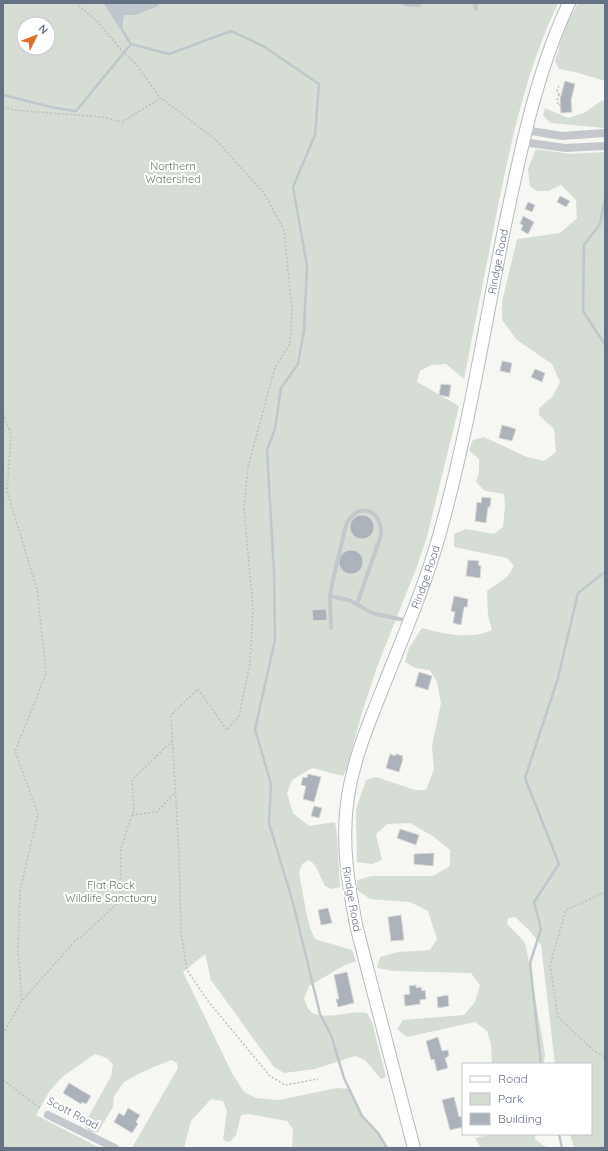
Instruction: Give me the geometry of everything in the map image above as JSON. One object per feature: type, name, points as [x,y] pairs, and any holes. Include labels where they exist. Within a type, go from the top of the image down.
[{"type":"street","name":"Rindge Road","points":[[414,1148],[357,930],[345,853],[345,823],[348,796],[361,742],[426,581],[439,536],[474,390],[503,236],[523,142],[546,60],[569,3]]},
{"type":"street","points":[[526,130],[562,136],[605,133]]},
{"type":"street","points":[[523,142],[565,148],[605,146]]},
{"type":"street","name":"Scott Road","points":[[48,1115],[116,1148]]},
{"type":"lane","points":[[475,3],[476,9]]},
{"type":"lane","points":[[331,628],[330,596],[348,521],[353,514],[358,511],[365,510],[371,512],[377,517],[380,523],[381,535],[357,604]]},
{"type":"lane","points":[[330,596],[344,598],[370,612],[409,621]]},
{"type":"path","points":[[75,3],[97,21],[124,53],[136,64],[161,98],[215,139],[264,193],[284,230],[292,310],[290,344],[275,367],[248,467],[244,508],[253,609],[250,663],[239,716],[227,730],[198,689],[171,715],[172,740],[182,931],[187,970],[208,1001],[270,1076],[285,1085],[318,1079]]},
{"type":"path","points":[[559,86],[557,102],[558,105],[561,106]]},
{"type":"path","points":[[559,95],[564,94]]},
{"type":"path","points":[[3,107],[14,110],[103,117],[122,122],[161,98]]},
{"type":"path","points":[[3,413],[11,435],[7,491],[37,588],[46,674],[15,750],[38,814],[20,891],[18,950],[22,1001]]},
{"type":"path","points":[[3,1034],[22,1001],[75,941],[120,901],[121,848],[134,809],[132,780],[172,740]]},
{"type":"path","points":[[132,815],[157,812],[175,792]]},
{"type":"path","points":[[605,892],[566,910],[550,965],[558,1017],[594,1051],[605,1057]]},
{"type":"path","name":"Scott Road","points":[[3,1080],[48,1115]]},
{"type":"green space","name":"Northern Watershed","points":[[3,3],[558,3],[536,56],[513,138],[464,379],[446,364],[431,365],[420,371],[417,382],[459,406],[427,537],[416,569],[377,667],[361,716],[346,771],[343,776],[312,768],[292,780],[287,793],[293,813],[309,826],[335,822],[340,887],[331,889],[325,886],[315,865],[309,860],[302,864],[299,873],[310,928],[315,939],[352,950],[356,961],[345,965],[309,986],[304,999],[309,1010],[314,1014],[329,1016],[361,1012],[367,1013],[372,1022],[386,1077],[381,1079],[365,1060],[355,1056],[315,1069],[284,1073],[274,1067],[211,980],[205,954],[183,972],[232,1073],[244,1092],[256,1098],[279,1100],[337,1088],[349,1089],[362,1116],[378,1133],[387,1148],[292,1148],[293,1129],[287,1121],[249,1114],[241,1115],[236,1135],[230,1142],[223,1140],[227,1111],[223,1101],[211,1099],[191,1121],[184,1148],[132,1148],[178,1068],[177,1063],[171,1060],[142,1072],[124,1082],[114,1096],[113,1107],[98,1132],[90,1132],[84,1125],[111,1076],[113,1065],[107,1058],[95,1054],[62,1077],[49,1092],[36,1115],[100,1148],[3,1148]]},
{"type":"green space","points":[[578,3],[605,3],[605,81],[559,69],[555,61],[565,27]]},
{"type":"green space","points":[[605,100],[605,128],[550,123],[543,115],[545,108],[568,118],[584,113],[601,101]]},
{"type":"green space","points":[[536,149],[570,154],[605,152],[605,1148],[574,1148],[570,1135],[592,1135],[592,1063],[555,1063],[541,945],[530,931],[515,917],[508,918],[507,924],[523,940],[526,946],[545,1054],[544,1063],[492,1063],[491,1044],[487,1031],[475,1022],[407,1037],[397,1029],[403,1020],[464,1015],[475,1002],[480,985],[471,973],[394,971],[377,968],[380,957],[399,952],[430,950],[437,939],[428,911],[410,902],[370,899],[356,889],[357,880],[372,876],[433,876],[450,866],[450,850],[434,837],[410,823],[387,824],[376,834],[382,860],[372,864],[357,862],[356,809],[366,780],[376,777],[415,790],[426,790],[434,769],[432,746],[441,703],[437,682],[430,670],[415,668],[405,662],[409,648],[422,628],[457,635],[475,635],[492,630],[488,615],[487,591],[507,577],[514,566],[507,558],[454,547],[454,534],[466,529],[494,534],[503,527],[505,506],[504,494],[485,491],[476,482],[479,472],[479,459],[469,450],[473,440],[484,437],[527,457],[544,461],[556,452],[554,429],[539,415],[539,408],[553,396],[560,382],[552,364],[517,340],[502,320],[502,302],[517,239],[560,233],[577,218],[576,200],[561,185],[548,191],[537,191],[530,186],[528,169]]},
{"type":"green space","points":[[488,1135],[535,1135],[535,1139],[544,1146],[554,1148],[481,1148],[475,1138]]},
{"type":"shaded area","points":[[105,3],[157,3],[159,6],[135,15],[124,15],[122,31]]},
{"type":"shaded area","points":[[399,3],[422,3],[420,7],[406,6]]},
{"type":"building","points":[[565,81],[575,84],[571,100],[572,112],[561,113],[560,99]]},
{"type":"building","points":[[560,196],[570,201],[566,207],[557,202]]},
{"type":"building","points":[[528,202],[535,205],[532,212],[525,209]]},
{"type":"building","points":[[523,216],[534,222],[528,234],[521,230],[523,225],[520,224]]},
{"type":"building","points":[[502,361],[512,363],[510,373],[500,371]]},
{"type":"building","points":[[535,369],[545,373],[542,382],[531,377]]},
{"type":"building","points":[[441,384],[451,385],[449,397],[439,395]]},
{"type":"building","points":[[502,425],[516,429],[512,441],[499,438]]},
{"type":"building","points":[[482,497],[491,498],[486,523],[475,521],[477,502],[481,503]]},
{"type":"building","points":[[362,515],[367,516],[373,522],[373,532],[367,538],[362,539],[357,538],[351,532],[350,527],[351,522],[357,516]]},
{"type":"building","points":[[351,550],[359,554],[363,562],[359,570],[351,574],[343,570],[339,562],[343,554]]},
{"type":"building","points":[[468,560],[479,561],[478,565],[481,566],[480,578],[466,576]]},
{"type":"building","points":[[454,596],[468,599],[467,607],[464,607],[461,625],[453,623],[455,612],[451,611]]},
{"type":"building","points":[[326,609],[327,620],[313,621],[312,610]]},
{"type":"building","points":[[419,672],[432,676],[428,690],[415,686]]},
{"type":"building","points":[[390,754],[395,756],[396,754],[403,756],[399,772],[386,768]]},
{"type":"building","points":[[308,774],[321,777],[314,802],[303,799],[306,786],[301,785],[303,777],[307,778]]},
{"type":"building","points":[[314,806],[322,808],[319,818],[311,816]]},
{"type":"building","points":[[400,829],[419,835],[416,845],[397,838]]},
{"type":"building","points":[[434,853],[433,866],[414,864],[414,854]]},
{"type":"building","points":[[328,908],[332,923],[321,925],[318,910]]},
{"type":"building","points":[[401,915],[404,940],[391,941],[388,917]]},
{"type":"building","points":[[347,972],[354,1003],[338,1007],[336,999],[339,999],[334,975]]},
{"type":"building","points":[[416,985],[416,988],[421,987],[422,991],[425,990],[426,999],[420,1000],[420,1004],[405,1006],[404,995],[410,994],[409,986]]},
{"type":"building","points":[[448,995],[449,1006],[438,1008],[437,997]]},
{"type":"building","points":[[438,1037],[442,1051],[448,1050],[449,1056],[445,1058],[448,1068],[437,1071],[434,1059],[431,1060],[426,1041]]},
{"type":"building","points":[[69,1083],[91,1096],[86,1104],[82,1102],[81,1104],[63,1093]]},
{"type":"building","points":[[454,1097],[459,1117],[461,1116],[462,1127],[450,1130],[442,1100]]},
{"type":"building","points":[[128,1108],[140,1115],[136,1122],[138,1124],[132,1133],[114,1122],[119,1113],[124,1116]]},
{"type":"waterway","points":[[105,3],[131,44],[169,54],[231,31],[263,46],[319,84],[315,135],[293,187],[307,266],[304,331],[298,364],[281,388],[275,429],[267,450],[274,572],[275,640],[255,729],[271,784],[269,823],[293,903],[320,1014],[331,1035],[344,1078],[362,1116],[378,1133],[387,1148]]},
{"type":"waterway","points":[[3,95],[55,108],[76,111],[131,44]]},
{"type":"waterway","points":[[605,198],[600,224],[584,245],[583,311],[605,345]]},
{"type":"waterway","points":[[541,1063],[530,963],[541,929],[534,902],[559,864],[525,778],[558,678],[578,593],[605,572]]},
{"type":"waterway","points":[[559,1135],[562,1148]]},
{"type":"park label","name":"Flat Rock Wildlife Sanctuary","points":[[111,891]]}]
